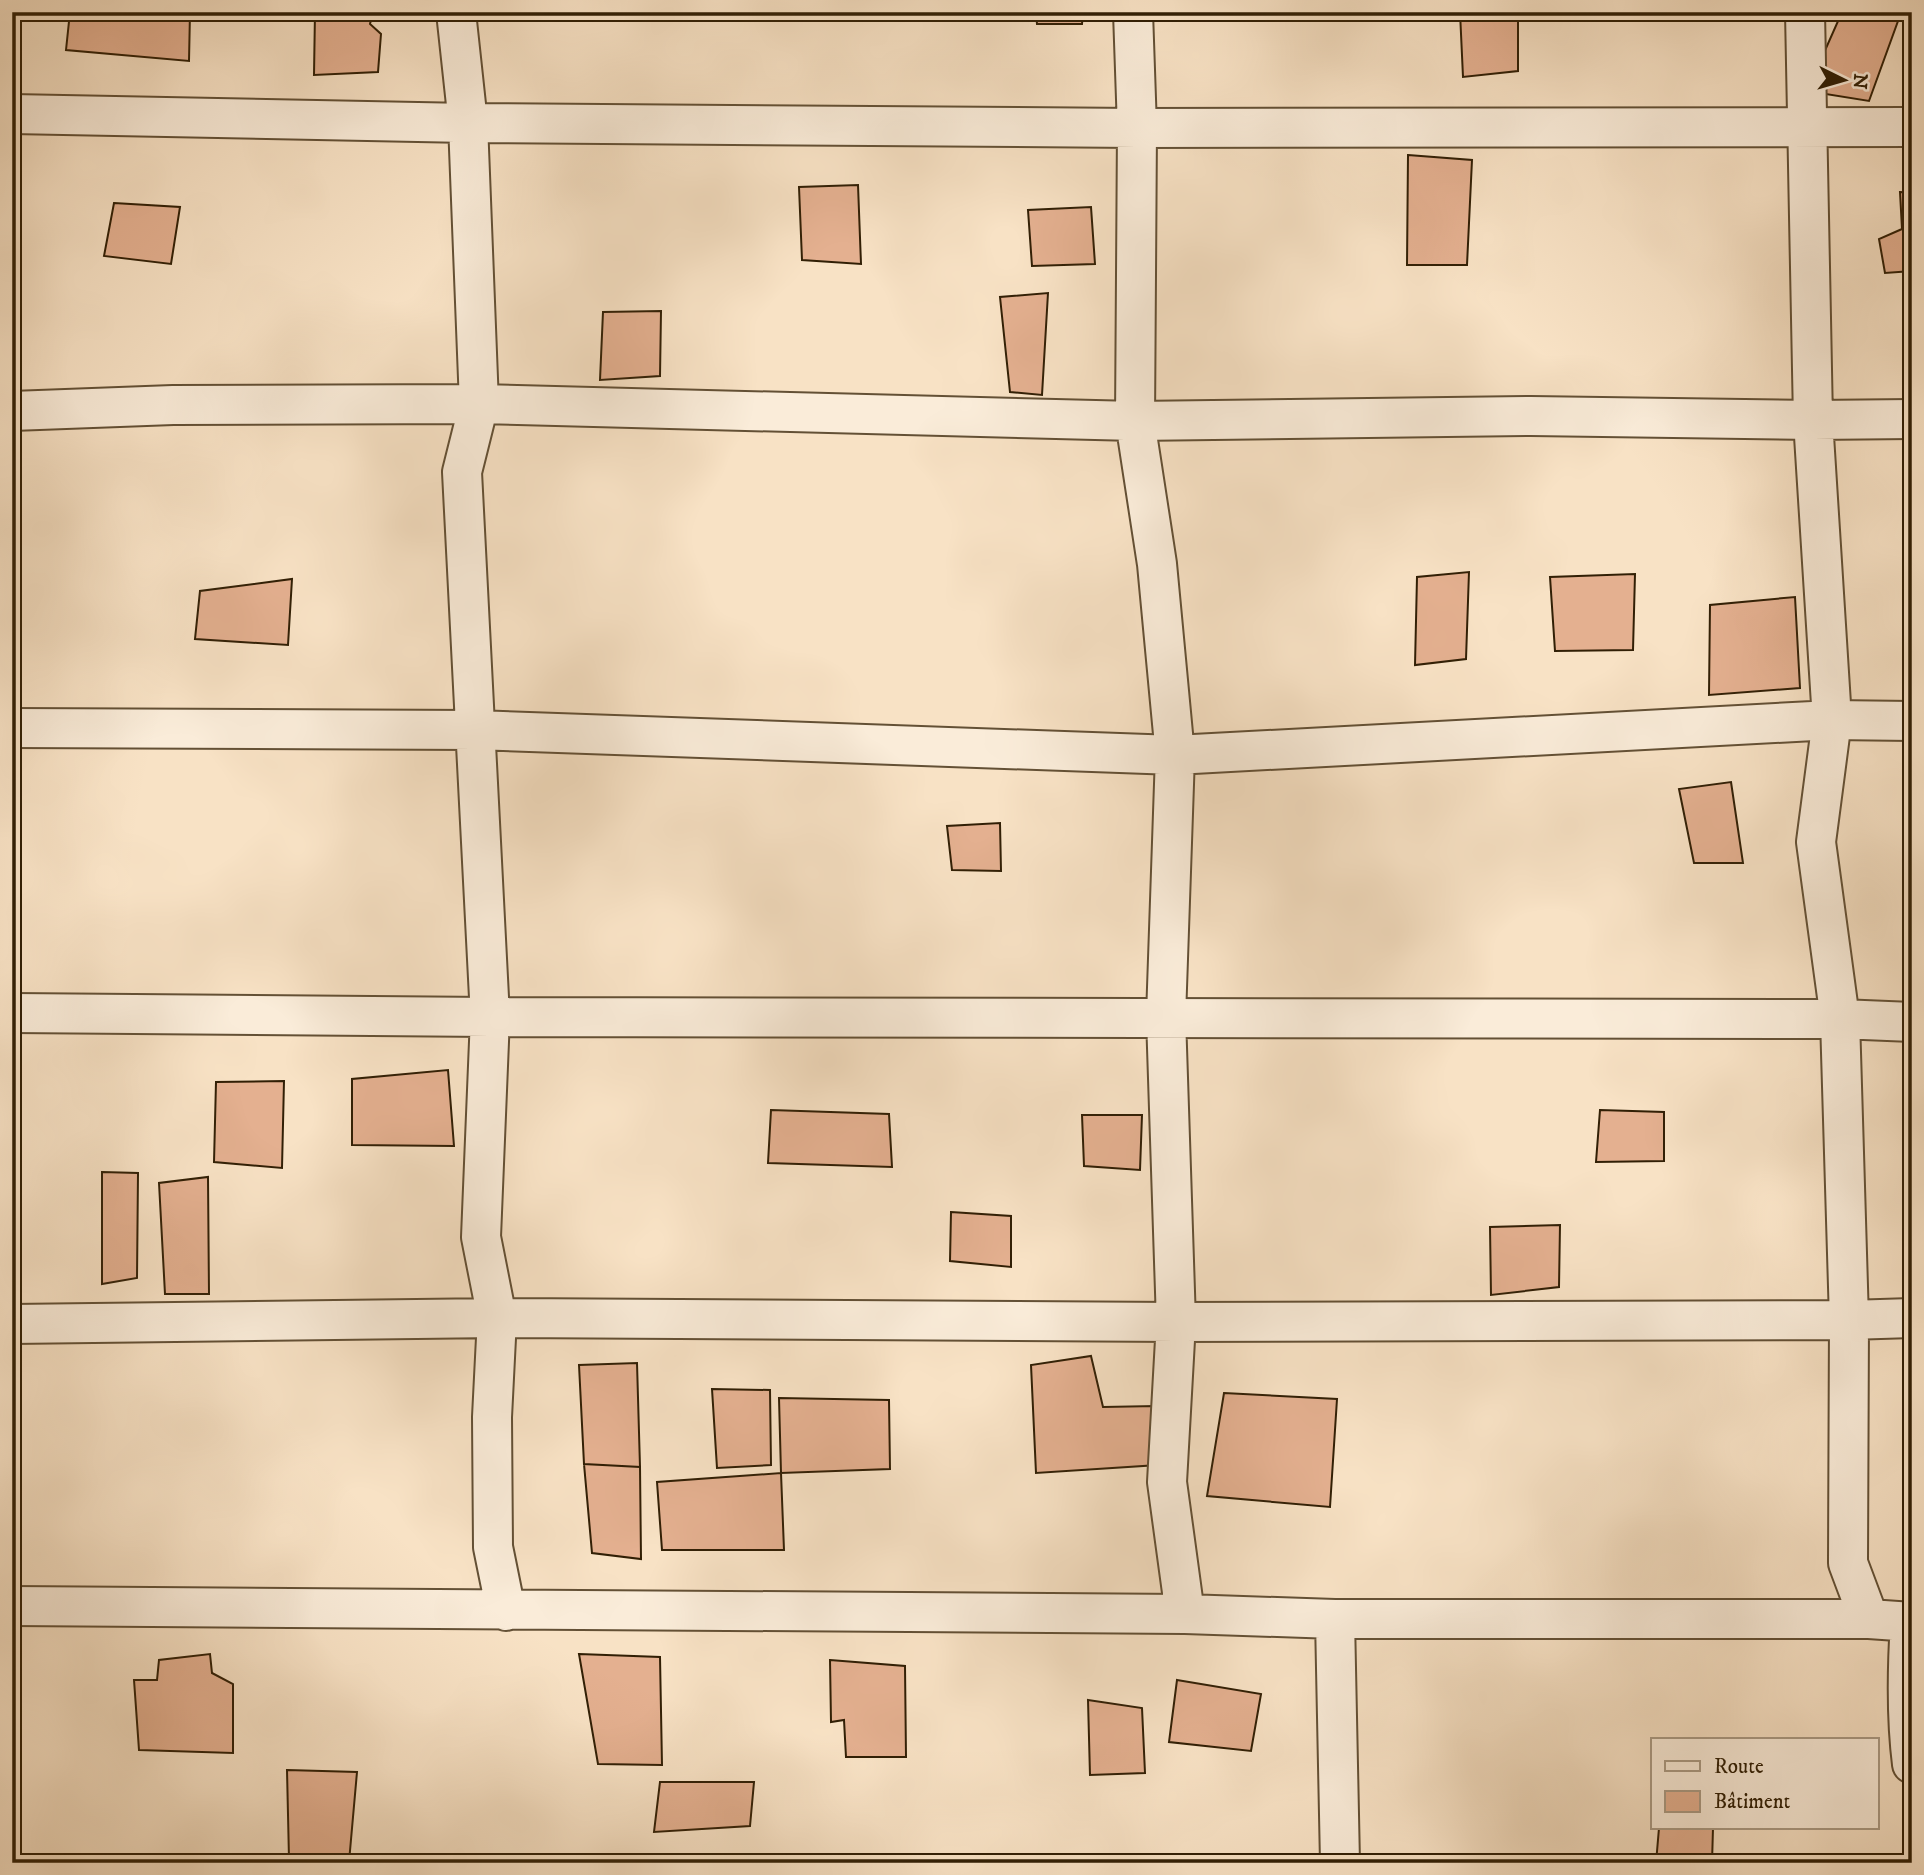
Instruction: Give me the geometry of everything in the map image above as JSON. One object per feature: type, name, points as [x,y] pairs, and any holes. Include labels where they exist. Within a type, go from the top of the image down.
[{"type":"street","points":[[456,12],[468,123],[479,404],[462,472],[490,1017],[481,1237],[497,1318],[492,1417],[493,1547],[506,1611]]},
{"type":"street","points":[[1133,12],[1138,128],[1135,421],[1157,564],[1175,755],[1166,1017],[1176,1322],[1167,1482],[1185,1614]]},
{"type":"street","points":[[1805,12],[1812,420],[1832,720],[1816,842],[1840,1019],[1849,1320],[1849,1563],[1869,1619]]},
{"type":"street","points":[[12,114],[468,123],[1138,128],[1912,127]]},
{"type":"street","points":[[12,411],[173,405],[479,404],[1135,421],[1531,416],[1912,419]]},
{"type":"street","points":[[12,728],[475,730],[1175,755],[1832,720],[1912,720]]},
{"type":"street","points":[[12,1013],[490,1017],[1840,1019],[1912,1022]]},
{"type":"street","points":[[12,1324],[497,1318],[1176,1322],[1912,1318]]},
{"type":"street","points":[[12,1606],[1185,1614],[1335,1619],[1869,1619],[1911,1622],[1907,1669],[1908,1734],[1912,1764]]},
{"type":"street","points":[[1335,1619],[1340,1863]]},
{"type":"building","points":[[70,12],[190,12],[189,61],[66,50]]},
{"type":"building","points":[[315,12],[373,12],[370,24],[381,34],[378,72],[314,75]]},
{"type":"building","points":[[1036,12],[1083,12],[1082,24],[1037,24]]},
{"type":"building","points":[[1460,12],[1518,12],[1518,71],[1463,77]]},
{"type":"building","points":[[1842,12],[1898,21],[1869,101],[1807,91]]},
{"type":"building","points":[[1408,155],[1472,160],[1467,265],[1407,265]]},
{"type":"building","points":[[858,185],[861,264],[802,260],[799,187]]},
{"type":"building","points":[[1900,192],[1912,193],[1912,271],[1885,273],[1879,239],[1902,229]]},
{"type":"building","points":[[114,203],[180,207],[171,264],[104,256]]},
{"type":"building","points":[[1091,207],[1095,264],[1032,266],[1028,210]]},
{"type":"building","points":[[1048,293],[1042,395],[1010,392],[1000,297]]},
{"type":"building","points":[[661,311],[660,376],[600,380],[603,312]]},
{"type":"building","points":[[1469,572],[1466,659],[1415,665],[1417,577]]},
{"type":"building","points":[[1635,574],[1633,650],[1555,651],[1550,577]]},
{"type":"building","points":[[292,579],[288,645],[195,639],[200,591]]},
{"type":"building","points":[[1795,597],[1800,688],[1709,695],[1710,605]]},
{"type":"building","points":[[1731,782],[1743,863],[1694,863],[1679,789]]},
{"type":"building","points":[[1000,823],[1001,871],[952,870],[947,826]]},
{"type":"building","points":[[448,1070],[454,1146],[352,1145],[352,1079]]},
{"type":"building","points":[[284,1081],[282,1168],[214,1162],[216,1082]]},
{"type":"building","points":[[771,1110],[889,1114],[892,1167],[768,1163]]},
{"type":"building","points":[[1600,1110],[1664,1112],[1664,1161],[1596,1162]]},
{"type":"building","points":[[1082,1115],[1142,1115],[1140,1170],[1084,1166]]},
{"type":"building","points":[[102,1172],[138,1173],[137,1278],[102,1284]]},
{"type":"building","points":[[208,1177],[209,1294],[165,1294],[159,1183]]},
{"type":"building","points":[[951,1212],[1011,1216],[1011,1267],[950,1261]]},
{"type":"building","points":[[1560,1225],[1559,1287],[1491,1295],[1490,1227]]},
{"type":"building","points":[[1091,1356],[1103,1407],[1156,1406],[1158,1465],[1036,1473],[1031,1365]]},
{"type":"building","points":[[637,1363],[640,1467],[584,1464],[579,1365]]},
{"type":"building","points":[[712,1389],[770,1390],[771,1465],[717,1468]]},
{"type":"building","points":[[1224,1393],[1337,1399],[1330,1507],[1207,1496]]},
{"type":"building","points":[[779,1398],[889,1400],[890,1469],[781,1473]]},
{"type":"building","points":[[584,1464],[640,1467],[641,1559],[592,1553]]},
{"type":"building","points":[[781,1473],[784,1550],[662,1550],[657,1482]]},
{"type":"building","points":[[210,1654],[212,1673],[233,1684],[233,1753],[139,1750],[134,1680],[157,1680],[159,1660]]},
{"type":"building","points":[[579,1654],[660,1657],[662,1765],[598,1764]]},
{"type":"building","points":[[830,1660],[905,1666],[906,1757],[846,1757],[844,1720],[831,1722]]},
{"type":"building","points":[[1177,1680],[1261,1694],[1251,1751],[1169,1742]]},
{"type":"building","points":[[1088,1700],[1142,1708],[1145,1773],[1090,1775]]},
{"type":"building","points":[[287,1770],[357,1772],[349,1862],[289,1859]]},
{"type":"building","points":[[660,1782],[754,1782],[750,1826],[654,1832]]},
{"type":"building","points":[[1659,1829],[1713,1829],[1712,1863],[1656,1863]]}]
